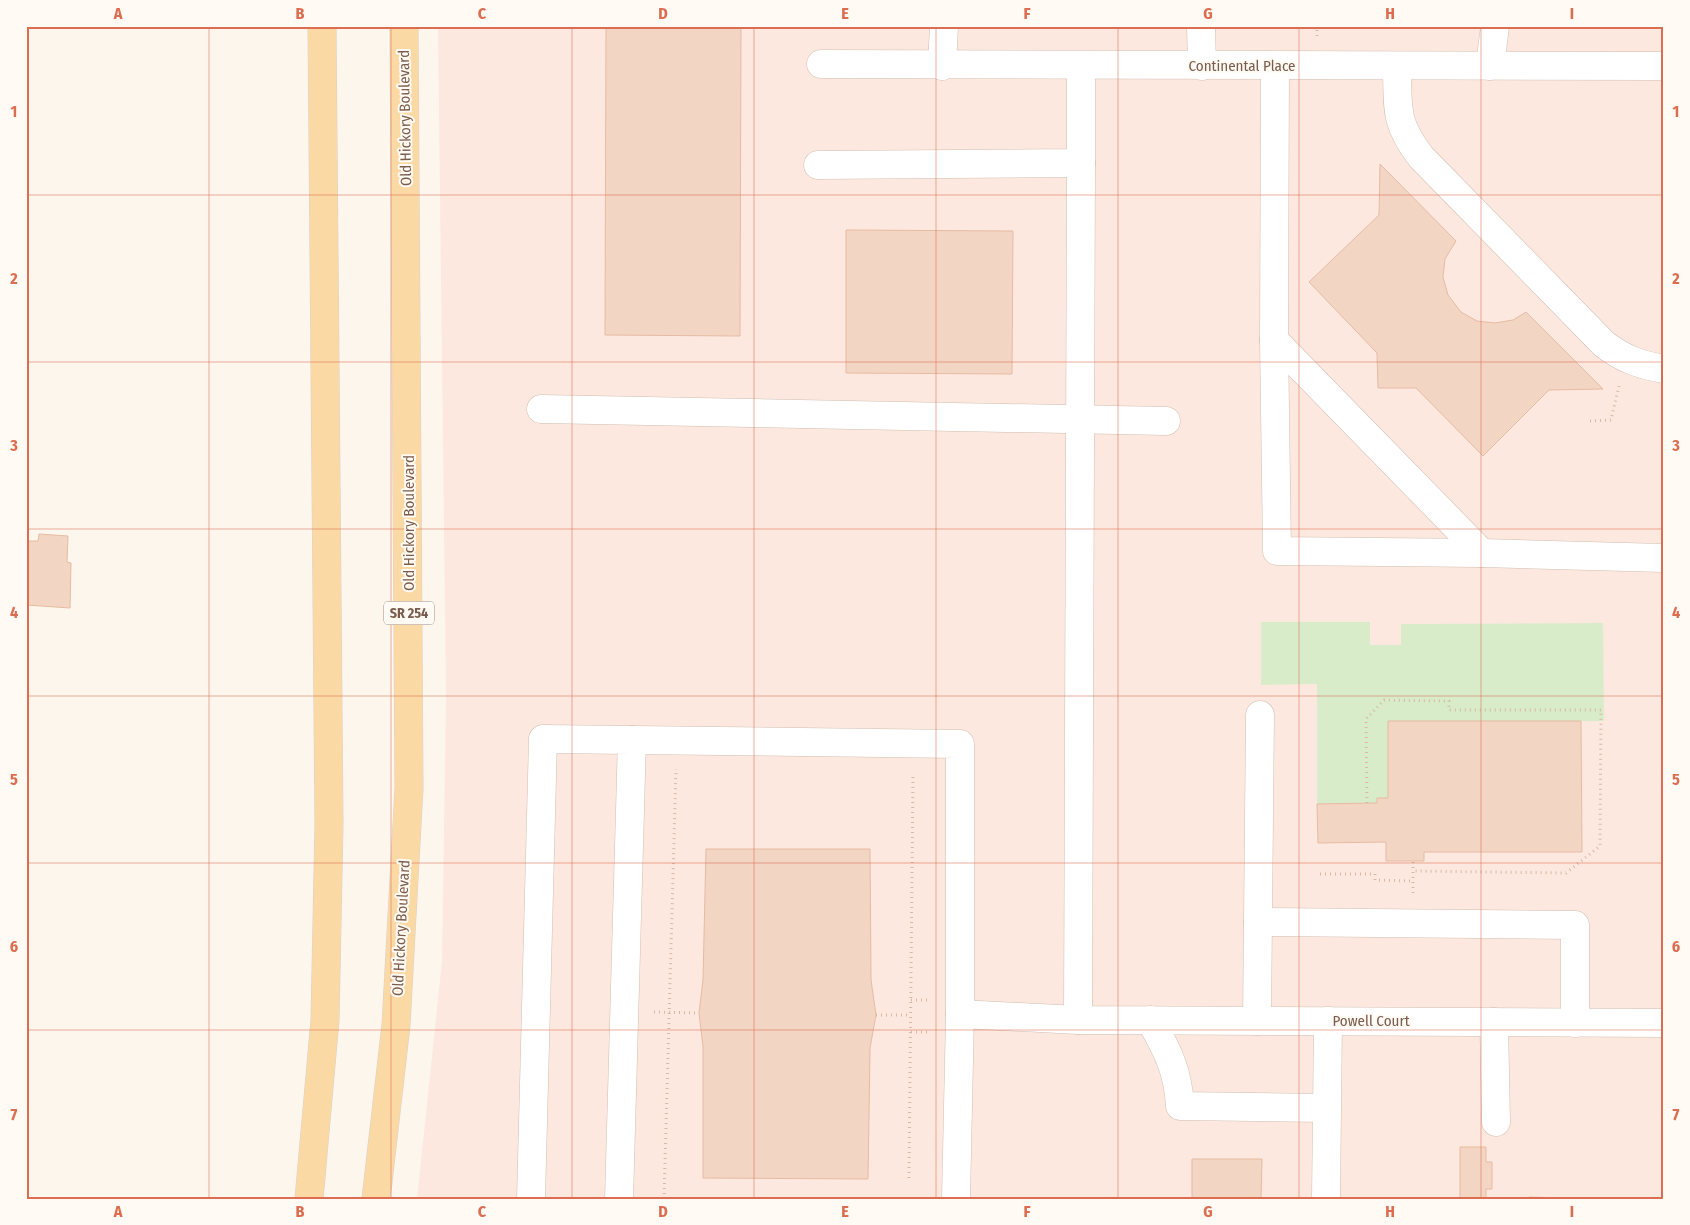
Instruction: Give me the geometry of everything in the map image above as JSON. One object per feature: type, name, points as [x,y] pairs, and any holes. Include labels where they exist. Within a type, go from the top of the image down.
[{"type":"main road","points":[[309,1199],[326,1020],[329,797],[322,26]]},
{"type":"main road","name":"Old Hickory Boulevard","points":[[376,1199],[396,1026],[409,788],[404,26]]},
{"type":"street","points":[[942,66],[944,26]]},
{"type":"street","points":[[1201,26],[1202,66]]},
{"type":"street","points":[[1490,66],[1495,26]]},
{"type":"street","name":"Continental Place","points":[[821,64],[942,66],[1664,66]]},
{"type":"street","points":[[1078,1020],[1081,66]]},
{"type":"street","points":[[1275,66],[1274,340],[1277,551],[1482,553],[1664,558]]},
{"type":"street","points":[[1397,66],[1399,122],[1408,140],[1421,157],[1604,344],[1625,358],[1664,369]]},
{"type":"street","points":[[818,165],[1081,162]]},
{"type":"street","points":[[1274,340],[1482,553]]},
{"type":"street","points":[[541,409],[1166,421]]},
{"type":"street","points":[[1257,1021],[1260,715]]},
{"type":"street","points":[[531,1199],[543,739],[960,744],[960,1014],[956,1199]]},
{"type":"street","points":[[619,1199],[632,740]]},
{"type":"street","points":[[1258,922],[1575,925],[1575,1023]]},
{"type":"street","name":"Powell Court","points":[[960,1014],[1078,1020],[1664,1023]]},
{"type":"street","points":[[1150,1020],[1168,1051],[1175,1070],[1180,1106],[1326,1108]]},
{"type":"street","points":[[1326,1199],[1328,1021]]},
{"type":"street","points":[[1494,1022],[1496,1122]]},
{"type":"path","points":[[1590,421],[1611,420],[1625,358]]},
{"type":"path","points":[[1367,803],[1366,719],[1384,700],[1448,701],[1449,710],[1601,710],[1600,846],[1566,873],[1413,871]]},
{"type":"path","points":[[664,1199],[676,741]]},
{"type":"path","points":[[909,1178],[914,743]]},
{"type":"path","points":[[1320,874],[1375,874],[1375,880],[1413,881]]},
{"type":"path","points":[[624,1011],[699,1013]]},
{"type":"path","points":[[876,1015],[911,1015]]},
{"type":"shaded area","points":[[438,26],[1664,26],[1664,1199],[417,1199],[442,961],[446,698]]},
{"type":"green space","points":[[1261,622],[1370,622],[1370,645],[1401,645],[1401,624],[1603,623],[1604,721],[1388,721],[1388,798],[1378,798],[1377,803],[1317,804],[1317,684],[1261,685]]},
{"type":"building","points":[[606,26],[741,26],[740,336],[605,335]]},
{"type":"building","points":[[1380,164],[1456,241],[1445,259],[1443,277],[1448,295],[1461,312],[1477,321],[1495,323],[1513,320],[1526,312],[1603,389],[1549,390],[1483,456],[1416,388],[1378,388],[1377,353],[1309,282],[1379,215]]},
{"type":"building","points":[[846,230],[1013,231],[1012,374],[846,373]]},
{"type":"building","points":[[39,534],[68,536],[67,562],[71,563],[70,608],[26,605],[26,541],[38,541]]},
{"type":"building","points":[[1388,721],[1581,721],[1582,852],[1424,852],[1424,861],[1386,861],[1386,842],[1318,843],[1317,804],[1377,803],[1377,798],[1388,798]]},
{"type":"building","points":[[706,849],[870,849],[871,980],[876,1015],[870,1048],[868,1179],[703,1178],[703,1047],[699,1013],[703,980]]},
{"type":"building","points":[[1460,1147],[1486,1147],[1486,1162],[1492,1162],[1492,1189],[1486,1189],[1486,1199],[1460,1199]]},
{"type":"building","points":[[1192,1159],[1262,1159],[1261,1199],[1192,1199]]},
{"type":"building","points":[[1529,1197],[1567,1198],[1567,1199],[1529,1199]]}]
